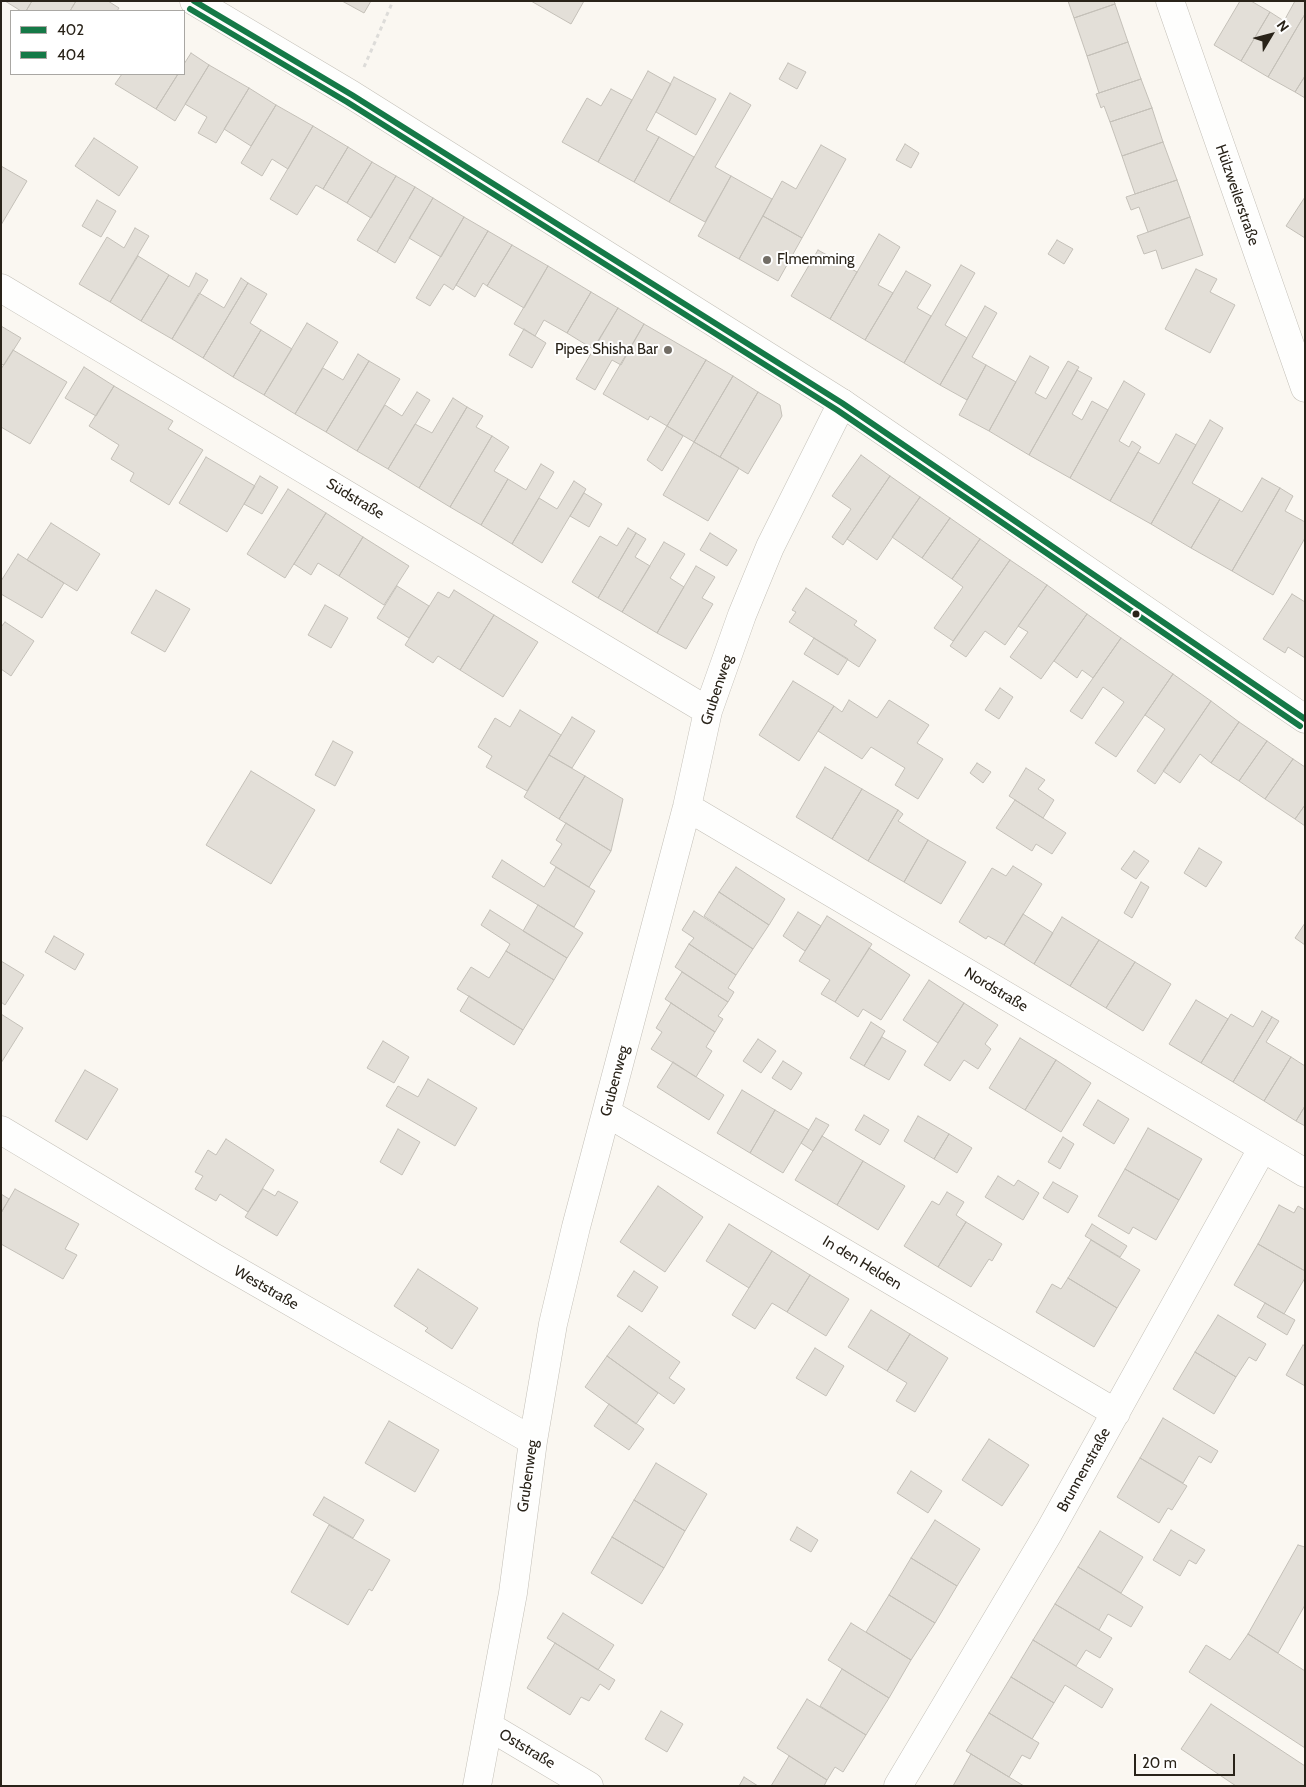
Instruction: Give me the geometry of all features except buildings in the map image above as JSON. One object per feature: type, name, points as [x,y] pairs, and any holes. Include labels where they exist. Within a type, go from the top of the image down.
[{"type":"street","points":[[194,1],[352,95],[842,403],[1305,719]]},
{"type":"street","name":"Hülzweilerstraße","points":[[1170,1],[1305,388]]},
{"type":"street","name":"Südstraße","points":[[1,288],[708,711]]},
{"type":"street","name":"Grubenweg","points":[[477,1786],[490,1727],[512,1593],[533,1441],[553,1324],[576,1227],[687,807],[708,711],[742,615],[770,547],[842,403]]},
{"type":"street","name":"Nordstraße","points":[[687,807],[1305,1173]]},
{"type":"street","name":"In den Helden","points":[[607,1113],[1116,1413]]},
{"type":"street","name":"Weststraße","points":[[1,1130],[213,1257],[533,1441]]},
{"type":"street","name":"Brunnenstraße","points":[[898,1786],[1050,1532],[1262,1149]]},
{"type":"street","name":"Oststraße","points":[[490,1727],[589,1786]]},
{"type":"path","points":[[352,95],[394,1]]},
{"type":"transit line","name":"402","points":[[194,1],[352,95],[842,403],[1305,719]]},
{"type":"transit line","name":"404","points":[[190,9],[347,102],[837,410],[1300,726]]},
{"type":"place","name":"Flmemming","points":[[767,260]]},
{"type":"place","name":"Pipes Shisha Bar","points":[[668,350]]}]
